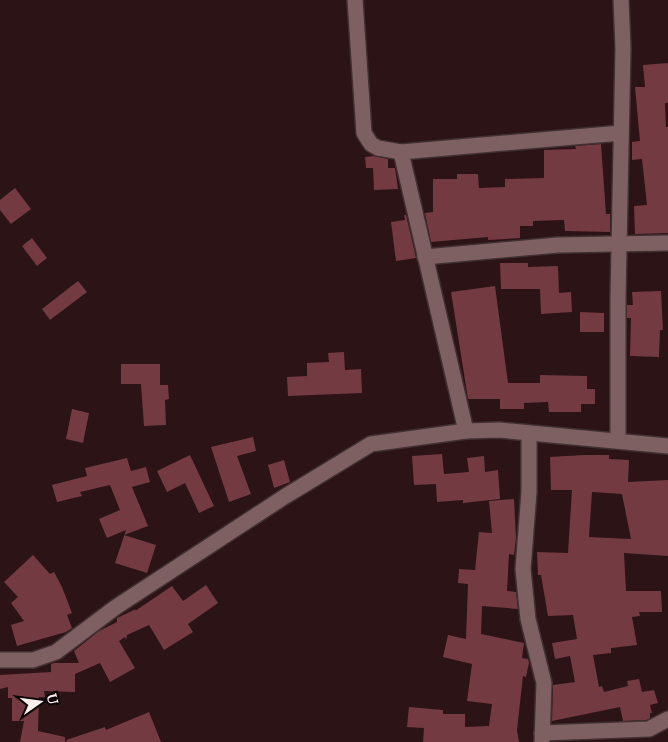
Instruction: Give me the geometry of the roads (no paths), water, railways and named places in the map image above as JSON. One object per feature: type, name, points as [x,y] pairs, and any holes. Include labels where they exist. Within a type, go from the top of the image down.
[{"type":"street","points":[[355,0],[364,133],[368,140],[378,148],[401,152],[622,133]]},
{"type":"street","points":[[618,441],[619,242],[623,48],[621,0]]},
{"type":"street","points":[[401,152],[466,431]]},
{"type":"street","points":[[425,256],[558,245],[619,242],[668,243]]},
{"type":"street","points":[[0,660],[33,660],[56,652],[116,607],[366,447],[385,441],[466,431],[499,430],[668,446]]},
{"type":"street","points":[[529,434],[529,492],[523,569],[528,619],[544,683],[542,738],[649,729],[668,719]]}]
